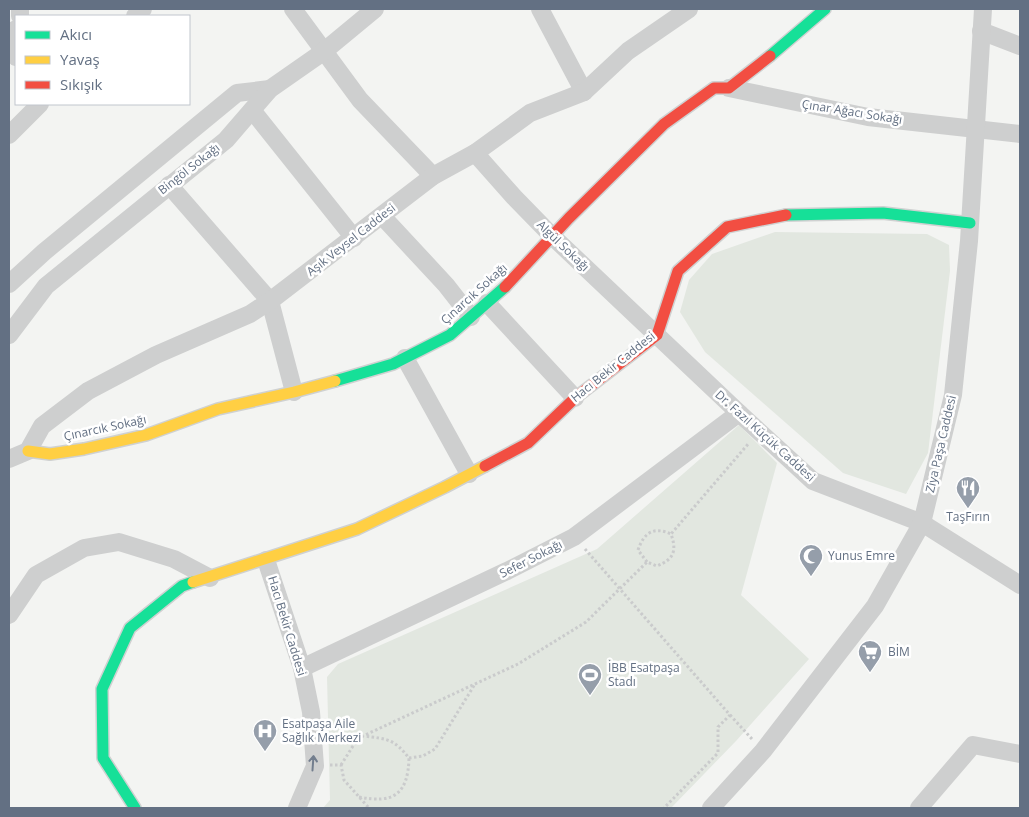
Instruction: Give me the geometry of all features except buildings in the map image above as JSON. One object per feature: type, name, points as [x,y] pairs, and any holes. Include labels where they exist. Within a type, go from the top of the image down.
[{"type":"street","points":[[293,9],[360,100],[433,176]]},
{"type":"street","name":"Bingöl Sokağı","points":[[9,335],[46,286],[226,140],[270,89],[323,52],[375,9]]},
{"type":"street","points":[[540,9],[584,92]]},
{"type":"street","name":"Aşık Veysel Caddesi","points":[[28,451],[42,426],[88,391],[156,355],[250,314],[354,238],[433,176],[475,153],[530,113],[584,92],[628,51],[689,9]]},
{"type":"street","name":"Çınarcık Sokağı","points":[[28,451],[50,454],[84,450],[146,435],[218,409],[294,392],[393,364],[450,335],[501,291],[552,236],[664,124],[714,88],[729,88],[785,44],[825,9]]},
{"type":"street","name":"Ziya Paşa Caddesi","points":[[711,808],[763,752],[875,606],[922,523],[953,395],[970,223],[983,9]]},
{"type":"street","points":[[981,30],[1020,46]]},
{"type":"street","points":[[15,31],[9,44],[15,56]]},
{"type":"street","name":"Çınar Ağacı Sokağı","points":[[729,88],[868,117],[1020,134]]},
{"type":"street","points":[[9,284],[44,252],[237,93],[270,89]]},
{"type":"street","points":[[9,135],[39,105]]},
{"type":"street","points":[[252,110],[354,238]]},
{"type":"street","name":"Algül Sokağı","points":[[475,153],[552,236],[657,335]]},
{"type":"street","points":[[169,185],[270,301],[294,392]]},
{"type":"street","name":"Hacı Bekir Caddesi","points":[[135,808],[103,758],[102,689],[130,628],[182,586],[266,560],[357,528],[446,487],[528,443],[575,398],[657,335],[678,271],[727,227],[789,214],[882,213],[970,223]]},
{"type":"street","points":[[382,216],[446,285],[471,317]]},
{"type":"street","points":[[487,303],[575,398]]},
{"type":"street","name":"Dr. Fazıl Küçük Caddesi","points":[[657,335],[813,481],[922,523],[1020,585]]},
{"type":"street","points":[[405,358],[469,474]]},
{"type":"street","name":"Sefer Sokağı","points":[[302,668],[508,571],[574,537],[739,413]]},
{"type":"street","points":[[9,459],[28,451]]},
{"type":"street","points":[[9,615],[36,575],[84,548],[119,542],[174,559],[210,578]]},
{"type":"street","name":"Hacı Bekir Caddesi","points":[[266,560],[302,668],[311,712],[315,766],[297,808]]},
{"type":"street","points":[[919,808],[973,745],[1020,754]]},
{"type":"path","points":[[670,534],[760,431]]},
{"type":"path","points":[[661,530],[670,534],[674,543],[673,553],[667,562],[657,566],[647,562],[638,550],[642,539],[650,532],[661,530]]},
{"type":"path","points":[[574,537],[763,752]]},
{"type":"path","points":[[369,808],[344,780],[341,765],[353,746],[363,736],[518,664],[586,622],[647,562]]},
{"type":"path","points":[[409,758],[423,756],[435,749],[476,683]]},
{"type":"path","points":[[664,808],[718,753],[718,727],[730,715]]},
{"type":"path","points":[[359,797],[376,801],[389,798],[403,789],[408,774],[409,758],[402,749],[390,740],[363,736]]},
{"type":"path","points":[[315,766],[341,765]]},
{"type":"shaded area","points":[[775,232],[927,234],[949,245],[950,271],[928,453],[906,494],[843,473],[705,352],[680,312],[689,280],[712,254]]},
{"type":"shaded area","points":[[739,425],[777,463],[741,595],[809,659],[736,741],[671,808],[323,808],[330,800],[327,677],[338,664],[597,549]]},
{"type":"traffic: fast","points":[[770,56],[825,9]]},
{"type":"traffic: fast","points":[[786,215],[883,213],[970,223]]},
{"type":"traffic: fast","points":[[335,381],[393,364],[450,335],[505,287]]},
{"type":"traffic: fast","points":[[135,808],[103,758],[102,689],[130,628],[182,586],[193,582]]},
{"type":"traffic: slow","points":[[28,451],[50,454],[84,449],[146,435],[218,409],[335,381]]},
{"type":"traffic: slow","points":[[193,582],[357,529],[485,466]]},
{"type":"traffic: jam","points":[[505,287],[569,218],[664,124],[714,88],[729,88],[770,56]]},
{"type":"traffic: jam","points":[[485,466],[528,443],[575,398],[657,335],[678,271],[727,227],[786,215]]},
{"type":"place","name":"TaşFırın","points":[[968,509]]},
{"type":"place","name":"Yunus Emre","points":[[811,577]]},
{"type":"place","name":"BİM","points":[[870,673]]},
{"type":"place","name":"İBB Esatpaşa Stadı","points":[[590,696]]},
{"type":"place","name":"Esatpaşa Aile Sağlık Merkezi","points":[[265,752]]}]
